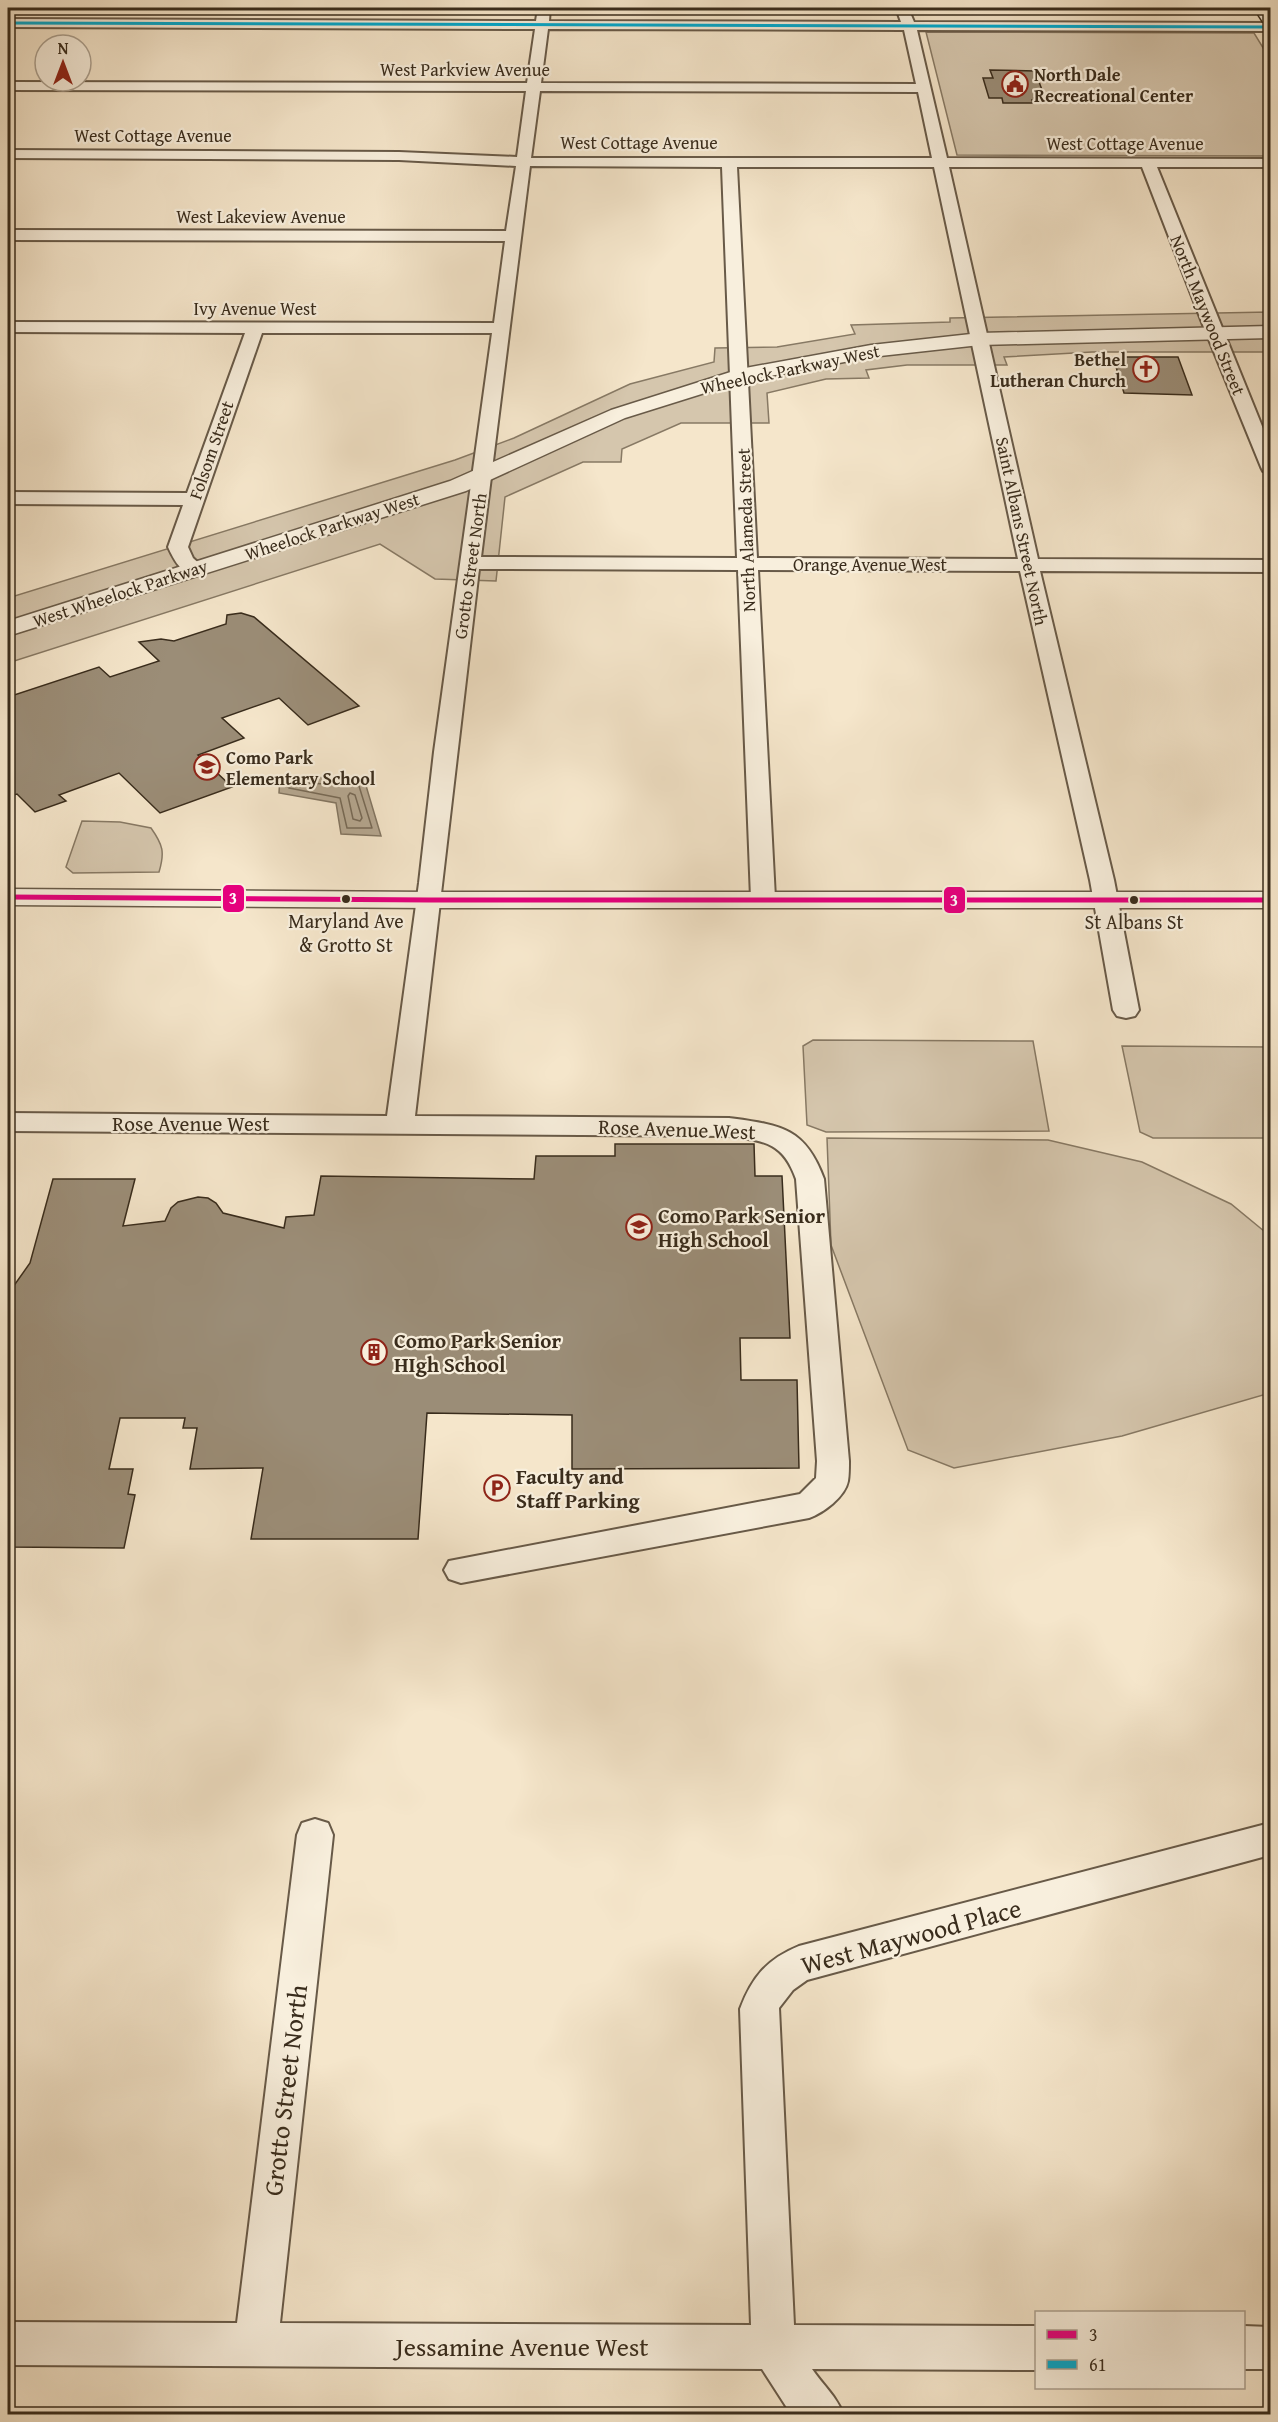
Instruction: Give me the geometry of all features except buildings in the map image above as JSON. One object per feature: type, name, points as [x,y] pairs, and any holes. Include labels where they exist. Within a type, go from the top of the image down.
[{"type":"street","name":"Grotto Street North","points":[[400,1125],[413,1009],[429,900],[445,752],[544,8]]},
{"type":"street","points":[[723,8],[724,24]]},
{"type":"street","name":"Saint Albans Street North","points":[[902,8],[940,162],[1106,899],[1126,1010]]},
{"type":"street","points":[[1261,8],[1270,24]]},
{"type":"street","points":[[8,23],[908,26],[1087,20],[1270,24]]},
{"type":"street","name":"West Parkview Avenue","points":[[8,86],[922,88]]},
{"type":"street","name":"West Cottage Avenue","points":[[8,154],[399,156],[524,162],[1270,163]]},
{"type":"street","name":"North Alameda Street","points":[[729,162],[763,898]]},
{"type":"street","name":"North Maywood Street","points":[[1148,163],[1270,467]]},
{"type":"street","name":"West Lakeview Avenue","points":[[8,235],[514,236]]},
{"type":"street","name":"Ivy Avenue West","points":[[10,324],[501,328]]},
{"type":"street","name":"Folsom Street","points":[[195,569],[185,561],[178,547],[255,327]]},
{"type":"street","name":"Wheelock Parkway West","points":[[232,558],[458,486],[618,414],[740,375],[871,351],[980,339],[1270,332]]},
{"type":"street","points":[[8,498],[194,499]]},
{"type":"street","name":"West Wheelock Parkway","points":[[8,629],[232,558]]},
{"type":"street","name":"Orange Avenue West","points":[[470,563],[1270,566]]},
{"type":"street","points":[[8,897],[429,900],[763,898],[1270,900]]},
{"type":"street","name":"Rose Avenue West","points":[[8,1122],[706,1127],[764,1132],[789,1142],[804,1158],[810,1179],[833,1461],[832,1484],[809,1505],[461,1570]]},
{"type":"street","name":"Grotto Street North","points":[[256,2345],[315,1835]]},
{"type":"street","name":"West Maywood Place","points":[[772,2347],[759,2009],[763,1997],[778,1977],[799,1964],[1270,1839]]},
{"type":"street","name":"Jessamine Avenue West","points":[[8,2344],[1035,2348]]},
{"type":"street","points":[[772,2347],[810,2405],[821,2415]]},
{"type":"street","points":[[1245,2348],[1270,2348]]},
{"type":"shaded area","points":[[926,32],[1254,33],[1270,59],[1270,156],[957,155]]},
{"type":"shaded area","points":[[1270,312],[1270,352],[1092,352],[1004,357],[1007,365],[907,365],[866,370],[869,378],[826,379],[767,393],[769,423],[681,423],[622,449],[621,462],[583,462],[505,497],[496,581],[435,579],[380,544],[8,663],[8,598],[455,460],[514,438],[630,384],[714,362],[715,348],[777,347],[855,334],[851,325],[950,322],[950,318]]},
{"type":"shaded area","points":[[82,821],[120,822],[151,828],[162,849],[159,872],[73,873],[66,867]]},
{"type":"shaded area","points":[[813,1040],[1033,1041],[1049,1131],[826,1132],[807,1125],[803,1046]]},
{"type":"shaded area","points":[[1122,1046],[1270,1047],[1270,1138],[1153,1138],[1140,1132]]},
{"type":"shaded area","points":[[827,1138],[1048,1140],[1142,1162],[1231,1204],[1270,1236],[1270,1393],[1122,1436],[954,1468],[908,1450],[831,1245]]},
{"type":"water","points":[[280,776],[364,779],[381,836],[341,834],[336,803],[279,793]]},
{"type":"transit line","name":"61","points":[[8,23],[1270,27]]},
{"type":"transit line","name":"3","points":[[8,897],[429,900],[1270,900]]},
{"type":"place","name":"North Dale Recreational Center","points":[[1015,84]]},
{"type":"place","name":"Bethel Lutheran Church","points":[[1146,369]]},
{"type":"place","name":"Como Park Elementary School","points":[[207,767]]},
{"type":"place","name":"Maryland Ave & Grotto St","points":[[346,899]]},
{"type":"place","name":"St Albans St","points":[[1134,900]]},
{"type":"place","name":"Como Park Senior High School","points":[[639,1227]]},
{"type":"place","name":"Como Park Senior HIgh School","points":[[374,1352]]},
{"type":"place","name":"Faculty and Staff Parking","points":[[497,1488]]}]
